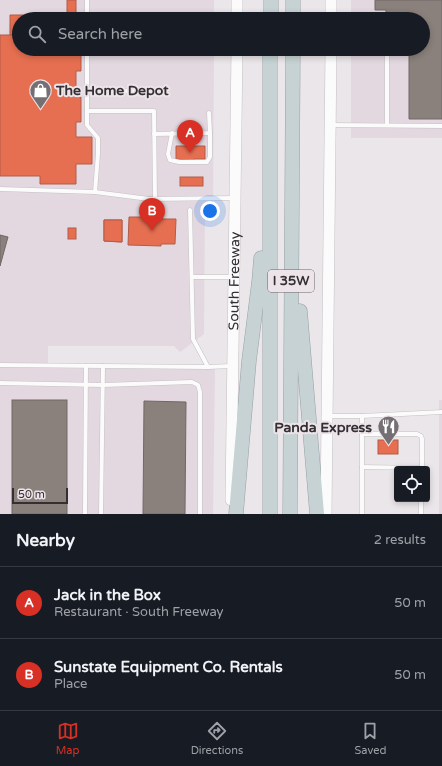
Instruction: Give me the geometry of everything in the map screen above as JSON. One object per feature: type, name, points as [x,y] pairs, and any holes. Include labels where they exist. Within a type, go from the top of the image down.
[{"type":"highway","points":[[271,0],[271,12]]},
{"type":"highway","points":[[293,0],[293,12]]},
{"type":"highway","name":"I 35W","points":[[270,56],[270,514]]},
{"type":"highway","name":"I 35W","points":[[290,514],[293,56]]},
{"type":"highway","points":[[236,514],[249,361],[261,267],[264,140],[270,124]]},
{"type":"highway","points":[[292,206],[298,230],[300,322],[317,514]]},
{"type":"main road","points":[[237,0],[237,12]]},
{"type":"main road","points":[[331,0],[331,12]]},
{"type":"main road","name":"South Freeway","points":[[231,514],[237,56]]},
{"type":"main road","points":[[326,514],[331,56]]},
{"type":"lane","points":[[87,0],[87,12]]},
{"type":"lane","points":[[87,56],[87,124],[98,138],[95,192]]},
{"type":"lane","points":[[386,125],[387,56]]},
{"type":"lane","points":[[87,91],[154,91]]},
{"type":"lane","points":[[87,111],[154,111],[155,199]]},
{"type":"lane","points":[[172,134],[168,154],[170,160],[179,162],[207,162],[210,157],[209,113]]},
{"type":"lane","points":[[330,124],[442,126]]},
{"type":"lane","points":[[154,134],[210,133]]},
{"type":"lane","points":[[0,189],[95,192],[155,199],[236,198]]},
{"type":"lane","points":[[190,210],[193,339],[208,367]]},
{"type":"lane","points":[[192,278],[235,277]]},
{"type":"lane","points":[[0,365],[234,366]]},
{"type":"lane","points":[[85,514],[86,366]]},
{"type":"lane","points":[[101,514],[103,366]]},
{"type":"lane","points":[[0,383],[103,384],[192,382],[198,385],[200,392],[200,514]]},
{"type":"lane","points":[[328,416],[442,412]]},
{"type":"lane","points":[[362,416],[362,514]]},
{"type":"lane","points":[[362,434],[417,434],[421,436],[422,466]]},
{"type":"lane","points":[[362,467],[394,468]]},
{"type":"lane","points":[[421,502],[421,514]]},
{"type":"shaded area","points":[[0,0],[214,0],[214,12],[12,12],[12,56],[214,56],[213,206],[205,206],[204,334],[180,352],[174,346],[48,346],[48,368],[215,369],[213,514],[0,514]]},
{"type":"shaded area","points":[[351,0],[442,0],[442,138],[351,138],[351,56],[430,56],[430,12],[351,12]]},
{"type":"shaded area","points":[[439,400],[442,400],[442,514],[439,514]]},
{"type":"building: Shops","points":[[67,0],[76,0],[76,12],[67,12]]},
{"type":"building: Shops","points":[[10,15],[12,15],[12,35],[10,35]]},
{"type":"building: Shops","name":"The Home Depot","points":[[0,35],[12,35],[12,56],[81,56],[81,71],[76,71],[76,97],[81,97],[81,122],[76,122],[76,137],[92,137],[92,164],[76,164],[76,184],[40,184],[40,176],[0,176]]},
{"type":"building: Shops","points":[[176,146],[205,146],[205,159],[194,159],[194,161],[189,161],[176,159]]},
{"type":"building: Shops","points":[[180,177],[203,177],[203,186],[180,186]]},
{"type":"building: Shops","points":[[129,217],[162,217],[162,219],[176,219],[175,244],[161,244],[161,246],[128,245]]},
{"type":"building: Shops","points":[[104,220],[122,220],[122,242],[104,241]]},
{"type":"building: Shops","points":[[104,220],[122,220],[122,242],[104,241]]},
{"type":"building: Shops","points":[[68,228],[76,228],[76,239],[68,239]]},
{"type":"building: Shops","name":"Panda Express","points":[[378,440],[398,440],[398,454],[378,454]]},
{"type":"building: Industry","points":[[375,0],[442,0],[442,119],[409,119],[409,56],[430,56],[430,12],[386,12],[386,10],[375,10]]},
{"type":"building: Industry","points":[[0,235],[8,237],[0,266]]},
{"type":"building: Industry","points":[[12,400],[67,400],[67,514],[12,514]]},
{"type":"building: Industry","points":[[144,401],[186,402],[185,514],[143,514]]},
{"type":"place","name":"The Home Depot","points":[[40,110]]},
{"type":"place","name":"Jack in the Box","points":[[190,153]]},
{"type":"place","name":"Sunstate Equipment Co. Rentals","points":[[152,231]]},
{"type":"place","name":"Panda Express","points":[[388,446]]}]
